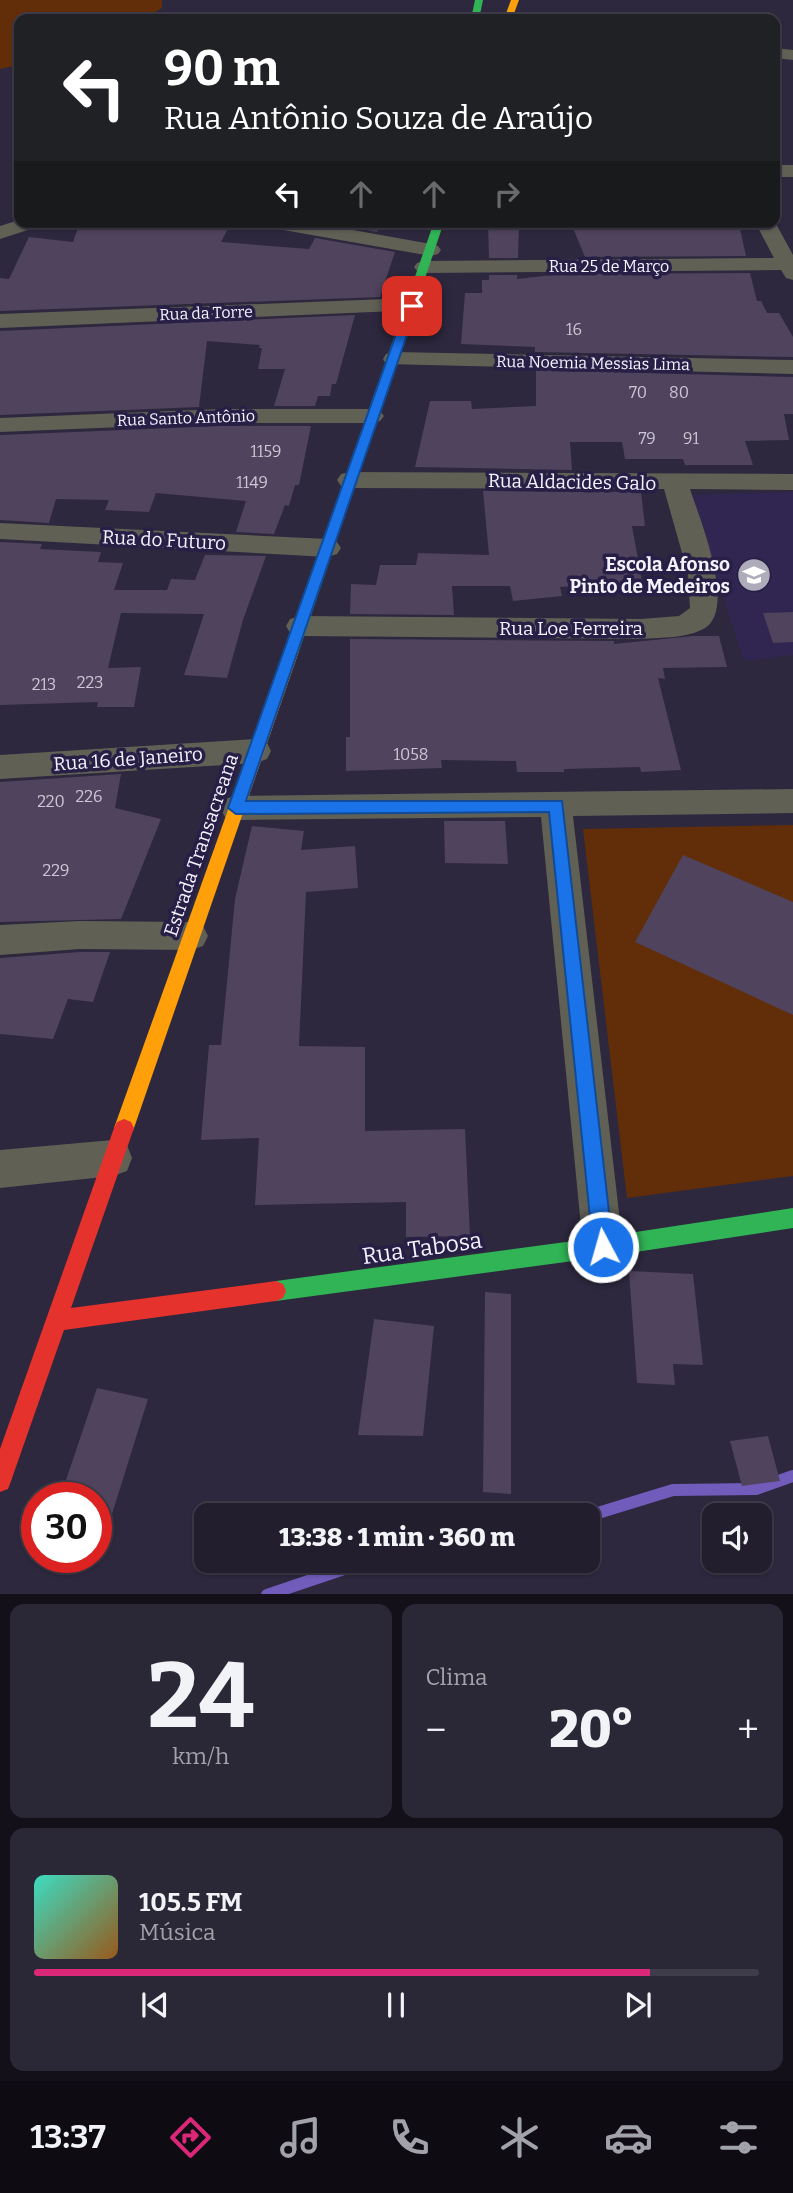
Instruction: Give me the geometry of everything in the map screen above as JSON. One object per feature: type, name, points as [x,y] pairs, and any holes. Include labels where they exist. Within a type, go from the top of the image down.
[{"type":"street","points":[[297,228],[428,259]]},
{"type":"street","name":"Estrada Transacreana","points":[[0,1481],[394,359],[437,228]]},
{"type":"street","points":[[768,228],[791,268]]},
{"type":"street","name":"Rua 25 de Março","points":[[428,259],[791,268]]},
{"type":"street","name":"Rua da Torre","points":[[0,321],[412,306]]},
{"type":"street","name":"Rua Noemia Messias Lima","points":[[394,359],[793,367]]},
{"type":"street","name":"Rua Santo Antônio","points":[[0,425],[221,416],[372,416]]},
{"type":"street","name":"Rua Aldacides Galo","points":[[351,480],[793,482]]},
{"type":"street","name":"Rua Loe Ferreira","points":[[300,626],[641,629],[684,625],[699,618],[705,609],[704,584],[675,483]]},
{"type":"street","name":"Rua do Futuro","points":[[0,531],[328,548]]},
{"type":"street","name":"Rua 16 de Janeiro","points":[[0,767],[256,751]]},
{"type":"street","points":[[236,808],[793,801]]},
{"type":"street","points":[[556,806],[603,1247]]},
{"type":"street","points":[[0,940],[80,935],[191,936]]},
{"type":"street","points":[[0,1169],[113,1158]]},
{"type":"street","name":"Rua Tabosa","points":[[57,1320],[603,1247],[793,1218]]},
{"type":"shaded area","points":[[0,0],[162,0],[162,8],[152,14],[14,14],[14,66],[0,69]]},
{"type":"shaded area","name":"Escola Afonso Pinto de Medeiros","points":[[793,492],[793,655],[744,661],[690,495]]},
{"type":"shaded area","points":[[793,825],[793,1176],[627,1198],[583,829]]},
{"type":"building","points":[[78,228],[228,228],[221,242],[309,249],[315,238],[395,252],[380,297],[0,311],[0,278],[9,279],[29,237],[73,242]]},
{"type":"building","points":[[356,228],[379,228],[377,232]]},
{"type":"building","points":[[488,228],[519,228],[518,258],[489,258]]},
{"type":"building","points":[[573,228],[740,228],[746,256],[585,257]]},
{"type":"building","points":[[750,273],[757,301],[761,301],[767,313],[779,313],[793,337],[793,357],[535,352],[535,347],[461,344],[465,293],[482,293],[482,280],[489,280],[489,275],[517,275],[517,279],[561,274]]},
{"type":"building","points":[[355,315],[336,384],[332,384],[330,396],[318,396],[315,406],[274,406],[285,369],[258,369],[262,348],[259,348],[260,345],[207,341],[199,407],[0,415],[0,331]]},
{"type":"building","points":[[536,370],[793,377],[793,414],[784,414],[789,440],[745,441],[753,465],[685,465],[683,459],[625,459],[622,442],[570,442],[572,470],[415,467],[430,401],[471,401],[472,409],[536,406]]},
{"type":"building","points":[[221,426],[311,426],[299,485],[295,485],[289,506],[285,505],[274,534],[236,532],[246,501],[156,493],[149,512],[105,510],[109,500],[56,499],[49,523],[0,520],[0,435]]},
{"type":"building","points":[[483,491],[641,492],[645,526],[632,526],[642,582],[560,587],[562,596],[513,601],[510,586],[452,586],[454,615],[350,614],[351,584],[376,585],[380,565],[416,565],[418,553],[489,555]]},
{"type":"building","points":[[0,542],[42,544],[40,549],[101,552],[98,562],[123,563],[114,590],[167,590],[171,579],[195,580],[205,555],[266,556],[243,620],[227,678],[184,675],[204,614],[121,613],[108,668],[141,667],[134,707],[97,707],[98,702],[0,705]]},
{"type":"building","points":[[793,612],[793,642],[773,643],[763,613]]},
{"type":"building","points":[[719,636],[727,667],[663,668],[665,679],[658,678],[681,770],[641,772],[640,767],[517,772],[516,761],[441,760],[442,768],[346,771],[346,737],[350,737],[350,639],[614,641],[614,644]]},
{"type":"building","points":[[121,774],[115,808],[161,819],[121,919],[0,922],[0,782]]},
{"type":"building","points":[[444,821],[505,821],[508,864],[445,863]]},
{"type":"building","points":[[252,826],[304,831],[301,850],[355,846],[358,888],[306,892],[299,1046],[365,1047],[365,1131],[465,1129],[470,1236],[406,1237],[406,1202],[255,1205],[259,1138],[201,1140],[209,1045],[221,1045],[235,899]]},
{"type":"building","points":[[683,855],[793,902],[793,1015],[635,942]]},
{"type":"building","points":[[110,952],[93,1002],[68,999],[53,1039],[0,1034],[0,958]]},
{"type":"building","points":[[629,1271],[693,1274],[703,1365],[673,1364],[675,1385],[637,1383]]},
{"type":"building","points":[[485,1292],[511,1294],[511,1494],[483,1492]]},
{"type":"building","points":[[374,1319],[434,1326],[423,1436],[358,1435]]},
{"type":"building","points":[[97,1388],[148,1399],[112,1514],[112,1482],[65,1482]]},
{"type":"building","points":[[768,1436],[780,1481],[742,1486],[730,1441]]},
{"type":"waterway","points":[[600,1512],[673,1490],[756,1489],[793,1476]]},
{"type":"waterway","points":[[270,1594],[332,1573]]},
{"type":"traffic: fast","points":[[476,14],[479,0]]},
{"type":"traffic: fast","points":[[292,651],[437,228]]},
{"type":"traffic: fast","points":[[276,1291],[603,1247],[793,1218]]},
{"type":"traffic: slow","points":[[510,14],[515,0]]},
{"type":"traffic: slow","points":[[124,1128],[292,651]]},
{"type":"traffic: jam","points":[[0,1481],[124,1128]]},
{"type":"traffic: jam","points":[[57,1320],[276,1291]]},
{"type":"place","name":"Escola Afonso Pinto de Medeiros","points":[[754,575]]},
{"type":"route","points":[[412,306],[236,808],[556,806],[603,1247]]}]
